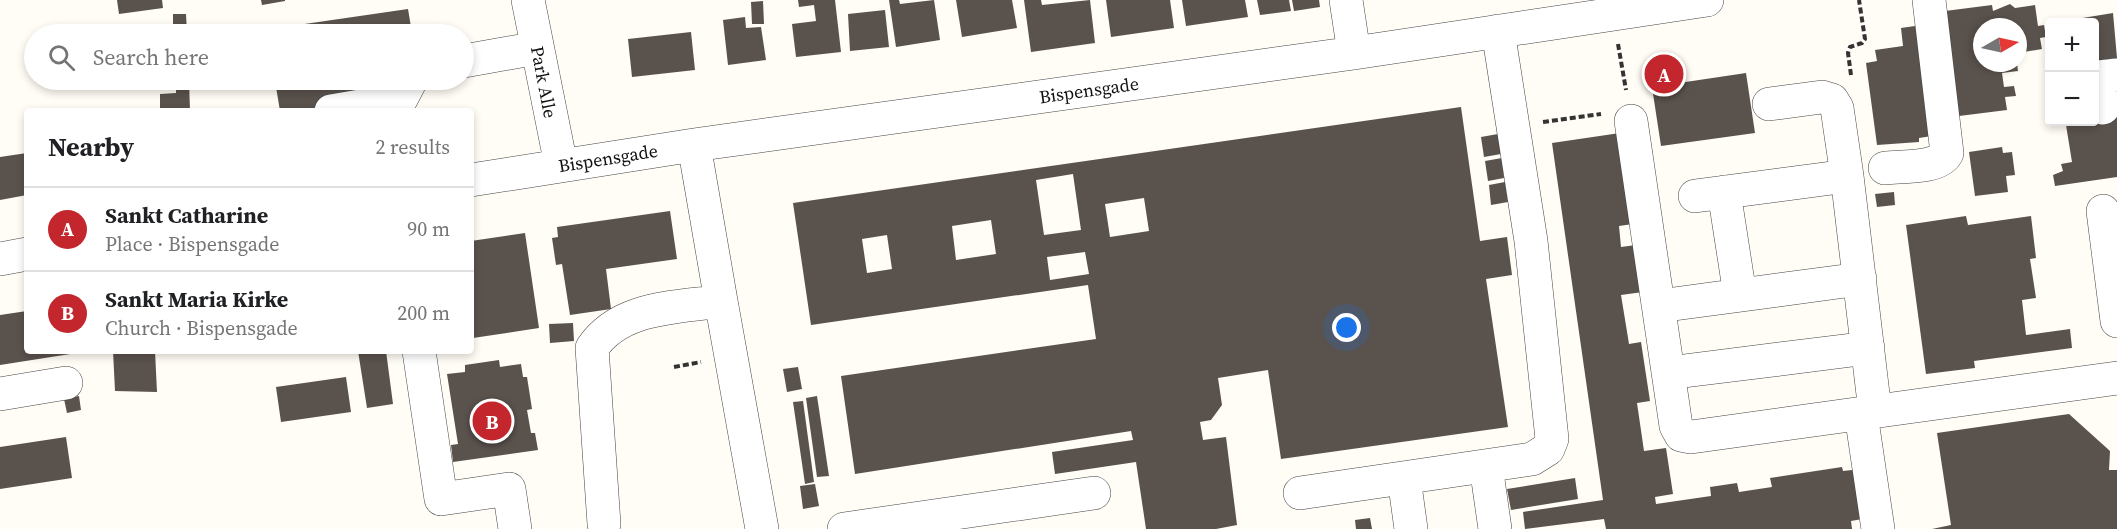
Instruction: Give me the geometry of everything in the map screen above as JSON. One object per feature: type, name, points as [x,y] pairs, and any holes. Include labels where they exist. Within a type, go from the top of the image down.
[{"type":"street","name":"Park Alle","points":[[528,0],[561,165]]},
{"type":"street","points":[[1346,0],[1354,53]]},
{"type":"street","name":"Bispensgade","points":[[474,180],[694,145],[1354,53],[1707,0]]},
{"type":"street","points":[[1885,168],[1941,161],[1947,153],[1929,0]]},
{"type":"street","points":[[1300,493],[1532,459],[1548,449],[1552,439],[1531,241],[1498,31]]},
{"type":"street","points":[[474,59],[537,48]]},
{"type":"street","points":[[2103,108],[2099,77],[2117,75]]},
{"type":"street","points":[[347,108],[405,97]]},
{"type":"street","points":[[1769,104],[1822,97],[1832,100],[1837,108],[1868,348],[1868,412],[1878,529]]},
{"type":"street","points":[[1630,116],[1677,431],[1686,437],[2117,378]]},
{"type":"street","points":[[694,145],[762,529]]},
{"type":"street","points":[[1740,296],[1709,194],[1847,176]]},
{"type":"street","points":[[2103,212],[2117,321]]},
{"type":"street","points":[[0,259],[24,255]]},
{"type":"street","points":[[1659,306],[1860,279]]},
{"type":"street","points":[[604,524],[592,348],[604,334],[627,317],[721,302]]},
{"type":"street","points":[[1668,373],[1868,348]]},
{"type":"street","points":[[419,354],[441,499],[509,489],[515,529]]},
{"type":"street","points":[[0,394],[66,383]]},
{"type":"street","points":[[1486,466],[1495,529]]},
{"type":"street","points":[[1404,478],[1411,529]]},
{"type":"street","points":[[844,529],[1094,494]]},
{"type":"path","points":[[1851,76],[1848,53],[1850,47],[1862,43],[1865,39],[1859,0]]},
{"type":"path","points":[[1512,126],[1630,116],[1614,14]]},
{"type":"building","points":[[117,0],[162,0],[163,8],[119,14]]},
{"type":"building","points":[[261,0],[285,0],[285,1],[262,5]]},
{"type":"building","points":[[798,0],[835,0],[841,52],[796,57],[792,24],[816,21],[814,5],[799,7]]},
{"type":"building","points":[[889,0],[899,0],[900,4],[934,0],[940,40],[896,47]]},
{"type":"building","points":[[956,0],[1012,0],[1017,28],[962,37]]},
{"type":"building","points":[[1024,0],[1041,0],[1042,5],[1090,0],[1095,43],[1031,52]]},
{"type":"building","points":[[1106,0],[1170,0],[1174,28],[1111,37]]},
{"type":"building","points":[[1182,0],[1245,0],[1248,17],[1186,26]]},
{"type":"building","points":[[1257,0],[1289,0],[1291,11],[1260,15]]},
{"type":"building","points":[[1292,0],[1319,0],[1320,7],[1294,11]]},
{"type":"building","points":[[763,1],[764,24],[752,24],[751,2]]},
{"type":"building","points":[[2010,4],[2015,8],[2035,5],[2038,26],[2044,25],[2045,31],[2045,37],[2040,38],[2042,49],[2027,52],[2027,18],[1973,18],[1973,72],[2010,72],[2002,73],[2004,87],[2014,86],[2016,96],[2005,97],[2007,110],[1959,116],[1945,11],[1992,5],[1993,11]]},
{"type":"building","points":[[408,9],[410,24],[305,24]]},
{"type":"building","points":[[885,10],[889,47],[850,51],[848,14]]},
{"type":"building","points":[[2113,13],[2117,58],[2099,60],[2099,18],[2082,18]]},
{"type":"building","points":[[173,14],[186,14],[186,24],[173,24]]},
{"type":"building","points":[[745,17],[746,28],[761,27],[766,60],[728,65],[723,20]]},
{"type":"building","points":[[1922,25],[1938,135],[1919,138],[1919,142],[1877,145],[1866,63],[1877,61],[1875,50],[1903,46],[1901,28]]},
{"type":"building","points":[[691,32],[695,70],[632,77],[628,39]]},
{"type":"building","points":[[1746,73],[1755,133],[1661,146],[1652,87]]},
{"type":"building","points":[[176,90],[189,90],[190,108],[160,108],[160,94],[176,93]]},
{"type":"building","points":[[276,90],[354,90],[357,108],[280,108]]},
{"type":"building","points":[[1461,107],[1480,241],[1507,237],[1512,275],[1486,279],[1508,427],[1281,459],[1268,370],[1218,378],[1222,405],[1211,420],[1200,422],[1203,440],[1226,437],[1237,525],[1216,529],[1146,529],[1136,462],[1055,474],[1052,452],[1133,440],[1131,431],[855,474],[841,376],[1096,339],[1088,285],[811,325],[793,203]],"holes":[[[1073,174],[1081,230],[1044,235],[1036,180]],[[1144,198],[1149,231],[1110,237],[1105,204]],[[991,220],[996,254],[956,260],[952,226]],[[887,235],[892,269],[867,273],[862,239]],[[1085,252],[1089,274],[1050,280],[1047,257]]]},
{"type":"building","points":[[2117,117],[2117,177],[2055,186],[2053,175],[2063,171],[2061,164],[2072,162],[2066,126],[2099,126],[2099,120]]},
{"type":"building","points":[[1620,133],[1633,224],[1619,226],[1621,247],[1636,245],[1643,292],[1621,295],[1629,344],[1641,342],[1650,401],[1637,403],[1644,451],[1666,448],[1673,494],[1655,497],[1656,504],[1711,496],[1710,487],[1737,483],[1739,492],[1772,487],[1770,478],[1842,467],[1843,471],[1861,469],[1868,518],[1851,521],[1852,529],[1606,529],[1604,519],[1525,529],[1523,512],[1603,500],[1552,143]]},
{"type":"building","points":[[1498,134],[1501,154],[1484,157],[1481,137]]},
{"type":"building","points":[[2002,147],[2003,153],[2012,152],[2015,175],[2006,176],[2008,192],[1975,196],[1969,152]]},
{"type":"building","points":[[24,153],[24,196],[0,200],[0,157]]},
{"type":"building","points":[[1502,158],[1504,178],[1488,181],[1485,161]]},
{"type":"building","points":[[1505,182],[1508,202],[1491,205],[1489,185]]},
{"type":"building","points":[[1894,192],[1895,205],[1877,207],[1875,194]]},
{"type":"building","points":[[670,211],[677,259],[606,269],[611,309],[570,315],[562,264],[556,265],[552,238],[558,237],[557,227]]},
{"type":"building","points":[[1966,216],[1968,225],[2031,216],[2036,258],[2030,259],[2036,298],[2022,300],[2026,335],[2070,329],[2072,348],[1974,361],[1975,368],[1926,374],[1906,225]]},
{"type":"building","points":[[525,233],[539,328],[474,338],[474,241]]},
{"type":"building","points":[[24,311],[24,354],[70,354],[0,365],[0,315]]},
{"type":"building","points":[[573,323],[574,341],[550,343],[549,324]]},
{"type":"building","points":[[113,354],[155,354],[157,392],[115,391]]},
{"type":"building","points":[[358,354],[386,354],[393,404],[367,408]]},
{"type":"building","points":[[499,360],[500,367],[521,364],[523,377],[527,377],[532,409],[527,410],[531,433],[535,433],[538,450],[453,462],[451,445],[458,444],[447,374],[465,372],[465,365]]},
{"type":"building","points":[[798,367],[802,389],[787,392],[783,369]]},
{"type":"building","points":[[346,377],[351,412],[281,422],[276,387]]},
{"type":"building","points":[[79,396],[81,410],[67,413],[64,399]]},
{"type":"building","points":[[817,396],[829,476],[817,477],[806,398]]},
{"type":"building","points":[[803,401],[814,482],[805,484],[793,402]]},
{"type":"building","points":[[2069,414],[2110,451],[2109,470],[2117,470],[2117,529],[1932,529],[1951,525],[1937,433]]},
{"type":"building","points":[[66,437],[72,478],[0,489],[0,447]]},
{"type":"building","points":[[1575,478],[1578,499],[1511,510],[1507,489]]},
{"type":"building","points":[[815,484],[819,506],[803,509],[800,486]]},
{"type":"building","points":[[1370,518],[1372,529],[1356,529],[1355,520]]},
{"type":"place","name":"Sankt Catharine","points":[[1664,74]]},
{"type":"place","name":"Sankt Maria Kirke","points":[[492,421]]}]
